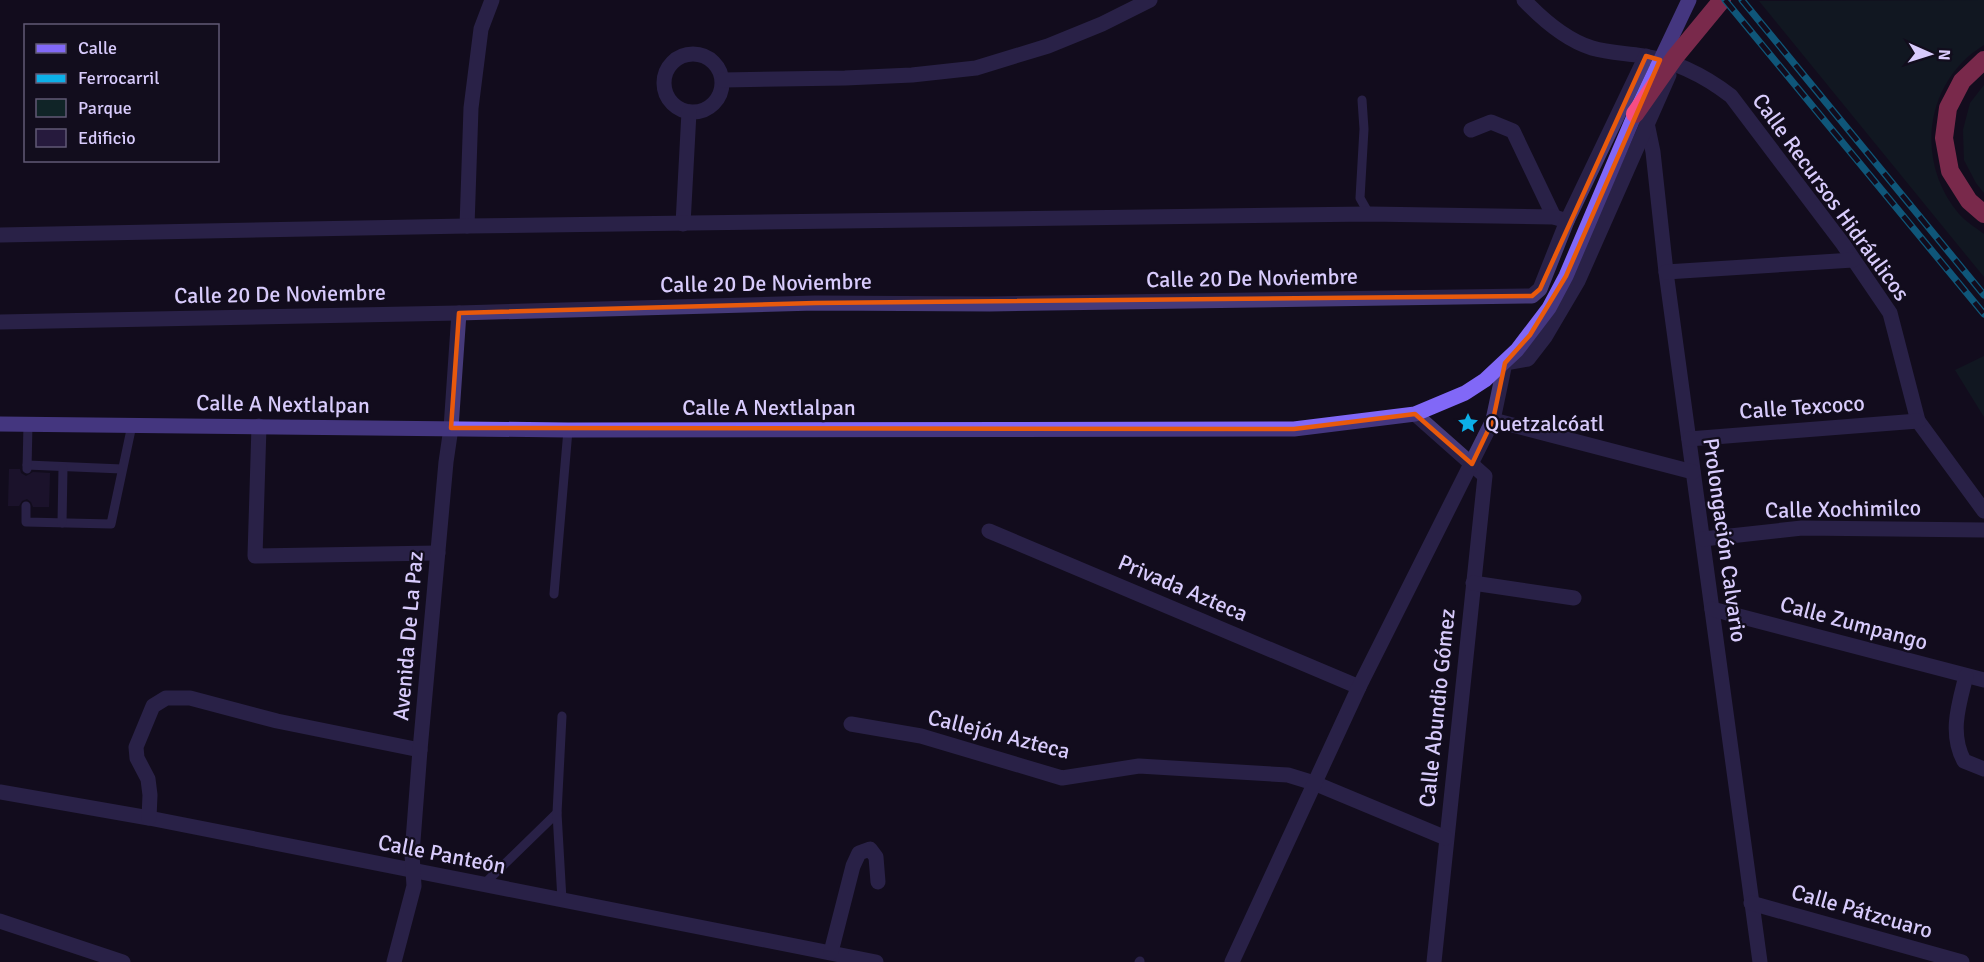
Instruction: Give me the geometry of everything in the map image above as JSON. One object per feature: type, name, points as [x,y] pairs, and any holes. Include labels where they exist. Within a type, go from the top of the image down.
[{"type":"highway","points":[[1641,119],[1675,57],[1722,0]]},
{"type":"highway","points":[[1984,60],[1962,81],[1952,99],[1948,108],[1944,138],[1950,171],[1968,201],[1984,214]]},
{"type":"main road","name":"Calle A Nextlalpan","points":[[0,424],[568,430],[1294,429],[1415,414],[1465,393],[1485,380],[1517,350],[1549,308],[1566,276],[1609,173],[1641,119],[1689,0]]},
{"type":"street","points":[[467,226],[471,108],[481,29],[492,0]]},
{"type":"street","points":[[723,80],[912,75],[976,68],[1048,46],[1102,24],[1150,0]]},
{"type":"street","name":"Calle Recursos Hidráulicos","points":[[1524,0],[1553,27],[1575,41],[1593,48],[1646,56],[1674,64],[1706,78],[1731,96],[1853,260],[1890,314],[1918,421],[1984,511]]},
{"type":"street","points":[[697,53],[710,58],[719,67],[723,80],[721,93],[714,104],[702,111],[689,112],[677,108],[668,98],[664,86],[665,72],[673,61],[684,54],[697,53]]},
{"type":"street","points":[[1561,219],[1646,56]]},
{"type":"street","points":[[1232,962],[1359,687],[1493,420],[1505,363],[1528,359],[1565,307],[1578,281],[1641,119],[1674,64]]},
{"type":"street","points":[[683,224],[689,112]]},
{"type":"street","name":"Prolongación Calvario","points":[[1641,119],[1653,152],[1666,272],[1760,962]]},
{"type":"street","points":[[1471,130],[1491,122],[1513,131],[1561,219]]},
{"type":"street","points":[[0,235],[467,226],[1369,214],[1561,219]]},
{"type":"street","name":"Calle 20 De Noviembre","points":[[0,322],[815,303],[990,304],[1532,296],[1540,289],[1561,219]]},
{"type":"street","points":[[1666,272],[1853,260]]},
{"type":"street","name":"Avenida De La Paz","points":[[394,962],[414,886],[412,854],[420,750],[446,462],[452,428],[459,313]]},
{"type":"street","points":[[1415,414],[1472,464]]},
{"type":"street","points":[[1493,420],[1693,472]]},
{"type":"street","name":"Calle Texcoco","points":[[1689,439],[1918,421]]},
{"type":"street","points":[[259,426],[255,556],[438,553]]},
{"type":"street","name":"Calle Abundio Gómez","points":[[1434,962],[1485,476],[1472,464]]},
{"type":"street","name":"Calle Xochimilco","points":[[1703,539],[1802,528],[1984,530]]},
{"type":"street","name":"Privada Azteca","points":[[989,531],[1359,687]]},
{"type":"street","points":[[1473,584],[1574,597]]},
{"type":"street","name":"Calle Zumpango","points":[[1712,609],[1984,680]]},
{"type":"street","points":[[1966,676],[1956,715],[1958,745],[1964,761],[1984,769]]},
{"type":"street","points":[[149,818],[148,779],[137,758],[136,747],[153,706],[166,698],[190,698],[277,721],[420,750]]},
{"type":"street","name":"Callejón Azteca","points":[[851,724],[921,736],[1062,778],[1139,766],[1288,775],[1314,783],[1446,838]]},
{"type":"street","name":"Calle Panteón","points":[[0,792],[149,818],[876,962]]},
{"type":"street","points":[[831,952],[853,866],[859,853],[870,849],[876,857],[878,882]]},
{"type":"street","name":"Calle Pátzcuaro","points":[[1751,903],[1962,962]]},
{"type":"street","points":[[0,921],[104,959],[123,962]]},
{"type":"lane","points":[[1362,100],[1365,129],[1360,198],[1369,214]]},
{"type":"lane","points":[[28,424],[27,467],[122,469]]},
{"type":"lane","points":[[26,506],[26,522],[111,524],[132,425]]},
{"type":"lane","points":[[554,594],[568,430]]},
{"type":"lane","points":[[62,523],[63,468]]},
{"type":"lane","points":[[562,716],[557,813],[562,900]]},
{"type":"lane","points":[[483,885],[557,813]]},
{"type":"highlighted area","points":[[1646,56],[1660,60],[1566,276],[1530,335],[1505,363],[1493,420],[1472,464],[1415,414],[1294,429],[451,428],[459,313],[815,303],[1532,296],[1540,289]]},
{"type":"green space","points":[[1984,0],[1984,45],[1964,60],[1949,79],[1938,100],[1933,123],[1932,147],[1936,170],[1945,193],[1961,217],[1984,234],[1984,277],[1759,1]]},
{"type":"green space","points":[[1984,85],[1984,193],[1964,160],[1963,130],[1970,103]]},
{"type":"green space","points":[[1984,356],[1984,417],[1955,370]]},
{"type":"building","points":[[9,469],[20,469],[21,473],[26,476],[33,472],[50,473],[49,507],[33,507],[27,499],[19,506],[8,506]]},
{"type":"railway","points":[[1725,0],[1984,314]]},
{"type":"railway","points":[[1742,0],[1984,295]]},
{"type":"place","name":"Quetzalcóatl","points":[[1468,423]]}]
